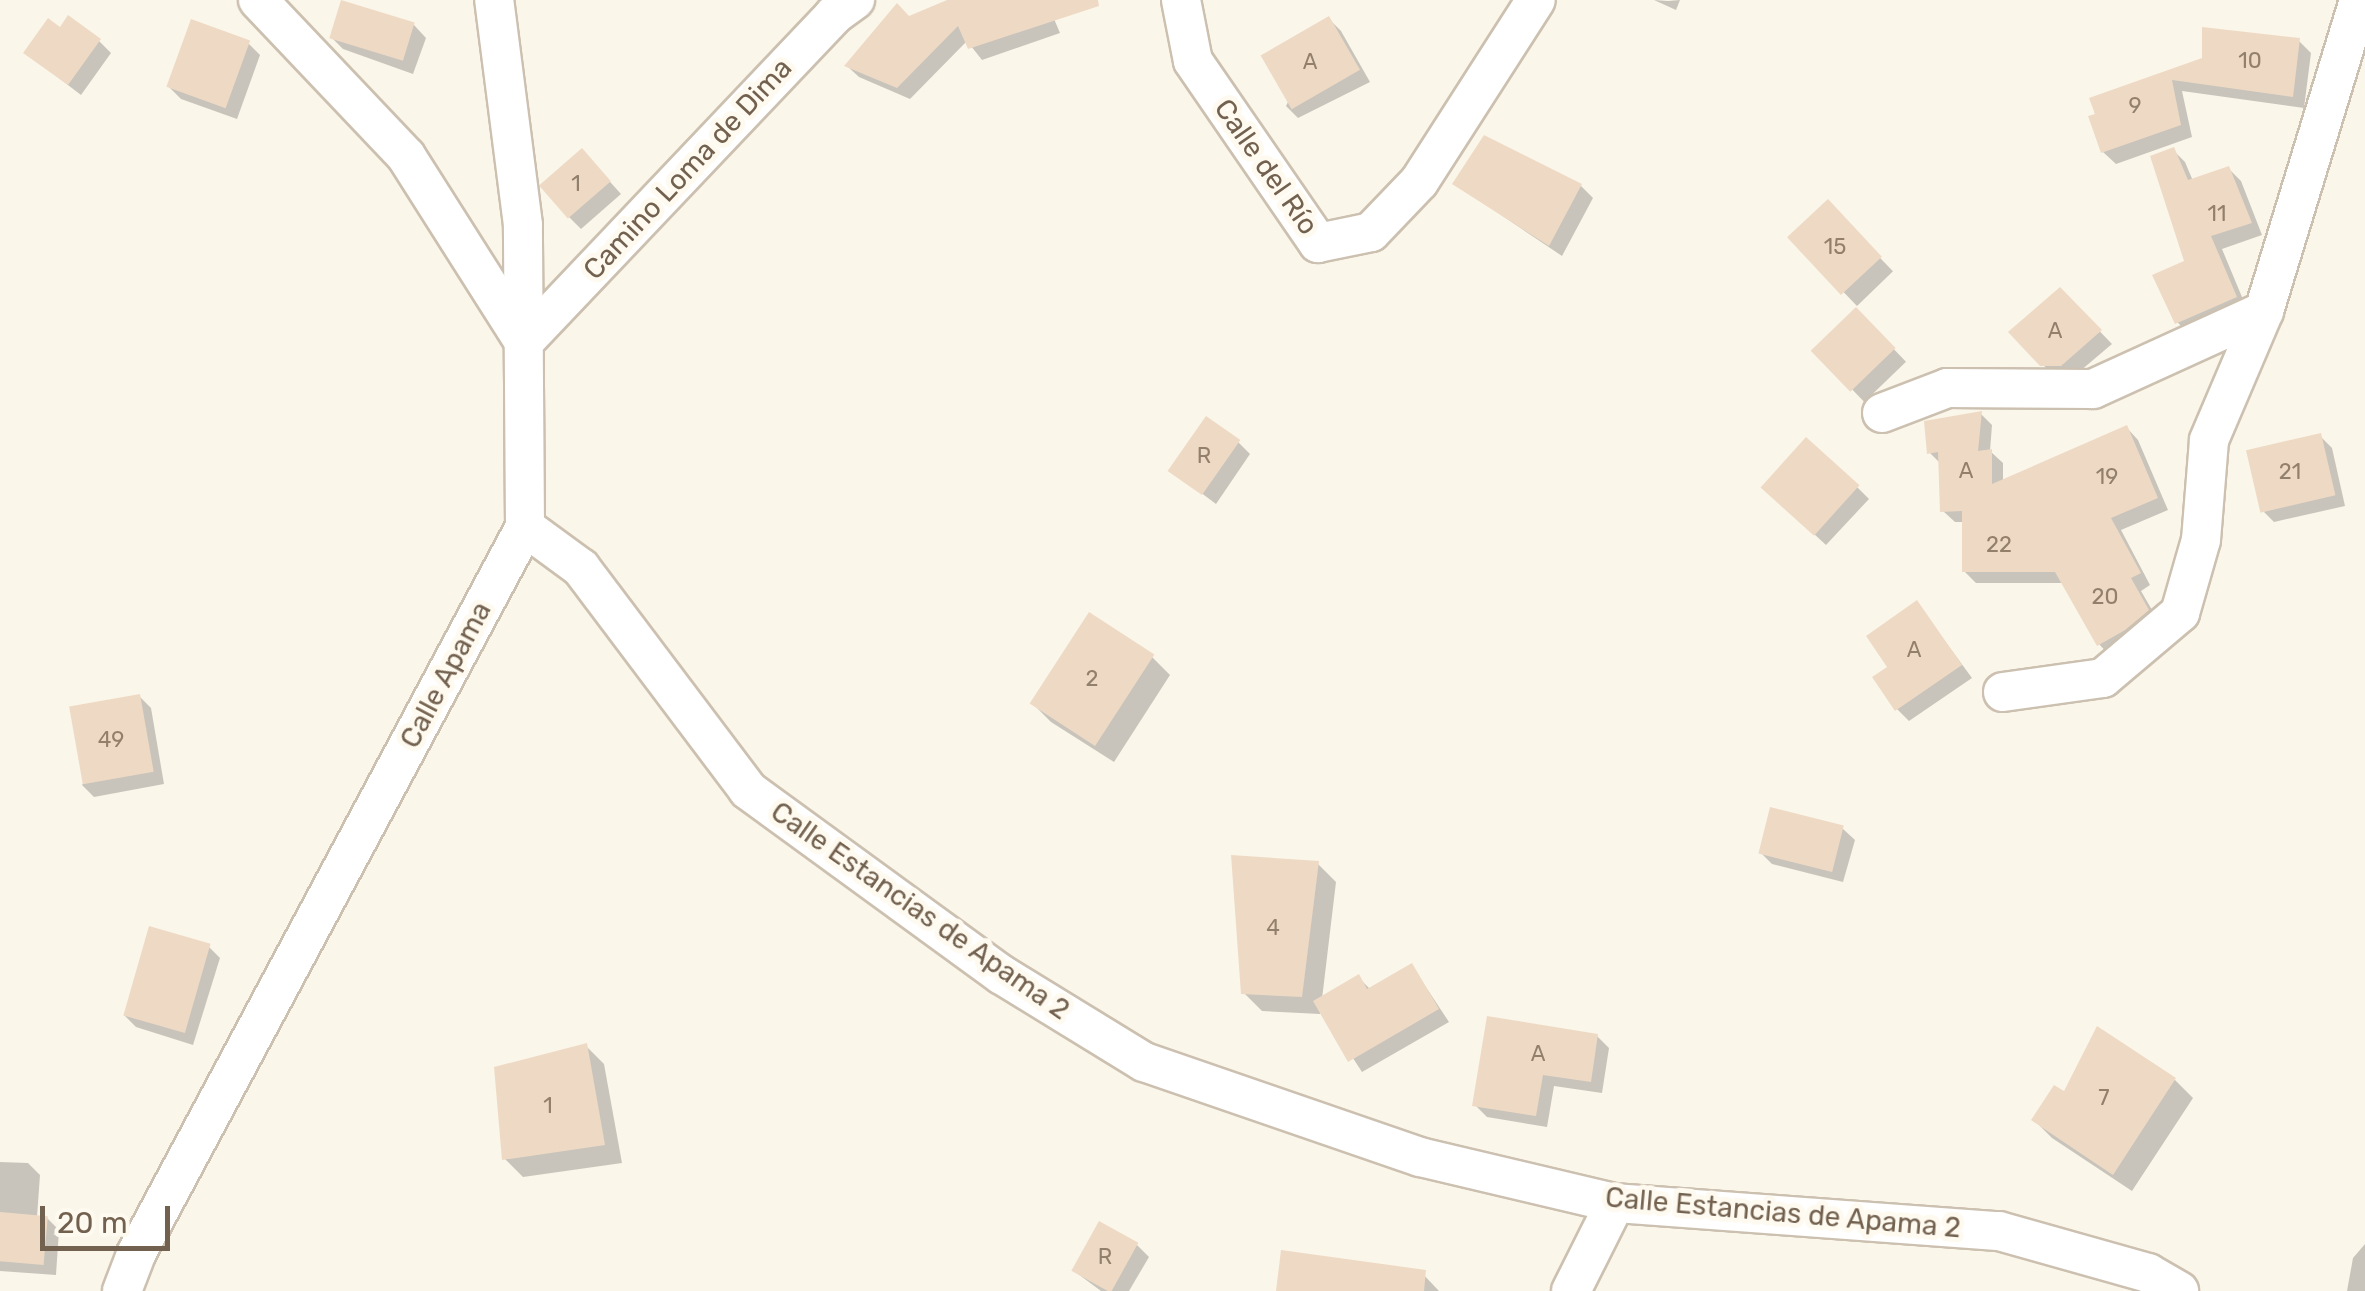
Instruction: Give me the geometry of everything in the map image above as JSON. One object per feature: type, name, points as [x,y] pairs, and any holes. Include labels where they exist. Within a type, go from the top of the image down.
[{"type":"street","points":[[258,0],[406,156],[524,342]]},
{"type":"street","name":"Calle Apama","points":[[122,1291],[136,1254],[525,528],[523,225],[494,0]]},
{"type":"street","name":"Camino Loma de Dima","points":[[524,342],[834,14],[855,0]]},
{"type":"street","name":"Calle del Río","points":[[1181,0],[1194,62],[1318,243],[1371,232],[1420,182],[1536,0]]},
{"type":"street","points":[[2003,692],[2103,678],[2180,612],[2201,540],[2209,440],[2264,311],[2359,0]]},
{"type":"street","points":[[1882,413],[1947,388],[2093,389],[2264,311]]},
{"type":"street","name":"Calle Estancias de Apama 2","points":[[525,528],[581,568],[748,790],[1002,975],[1144,1062],[1420,1157],[1615,1202],[1999,1231],[2148,1273],[2178,1291]]},
{"type":"street","points":[[1572,1291],[1615,1202]]},
{"type":"building","points":[[341,0],[415,23],[403,61],[329,38]]},
{"type":"building","points":[[947,0],[1098,0],[1099,6],[968,49],[958,26],[897,88],[844,66],[897,3],[909,16]]},
{"type":"building","points":[[68,15],[101,39],[68,85],[23,53],[48,18],[60,27]]},
{"type":"building","points":[[1329,16],[1360,70],[1292,109],[1261,56]]},
{"type":"building","points":[[191,19],[250,41],[226,108],[166,87]]},
{"type":"building","points":[[2202,27],[2300,38],[2293,97],[2172,80],[2181,125],[2101,153],[2088,116],[2095,114],[2089,98],[2202,58]]},
{"type":"building","points":[[1484,135],[1582,184],[1549,246],[1452,184]]},
{"type":"building","points":[[2174,147],[2188,180],[2229,166],[2252,223],[2211,236],[2237,297],[2175,324],[2152,275],[2184,261],[2150,156]]},
{"type":"building","points":[[582,148],[611,181],[568,219],[539,185]]},
{"type":"building","points":[[1828,199],[1882,257],[1841,295],[1787,237]]},
{"type":"building","points":[[2060,287],[2102,330],[2061,366],[2040,366],[2008,332]]},
{"type":"building","points":[[1856,307],[1896,348],[1850,392],[1811,351]]},
{"type":"building","points":[[1982,411],[1978,451],[1992,449],[1992,484],[2127,425],[2158,498],[2111,518],[2141,573],[2131,578],[2149,610],[2097,646],[2055,572],[1962,572],[1962,511],[1940,512],[1938,452],[1927,454],[1924,421]]},
{"type":"building","points":[[1206,416],[1240,440],[1202,495],[1168,471]]},
{"type":"building","points":[[2321,433],[2335,495],[2260,513],[2246,450]]},
{"type":"building","points":[[1806,437],[1860,485],[1814,536],[1760,488]]},
{"type":"building","points":[[1917,600],[1962,665],[1895,711],[1872,677],[1887,667],[1866,636]]},
{"type":"building","points":[[1089,612],[1154,654],[1095,746],[1030,703]]},
{"type":"building","points":[[140,694],[154,772],[83,784],[69,707]]},
{"type":"building","points":[[1770,807],[1844,825],[1832,872],[1758,854]]},
{"type":"building","points":[[1231,855],[1319,861],[1302,997],[1241,994]]},
{"type":"building","points":[[149,926],[211,944],[185,1033],[123,1015]]},
{"type":"building","points":[[1412,963],[1439,1009],[1348,1062],[1313,1001],[1359,974],[1367,989]]},
{"type":"building","points":[[1487,1016],[1598,1034],[1591,1082],[1543,1075],[1536,1116],[1472,1106]]},
{"type":"building","points":[[2097,1026],[2176,1078],[2113,1175],[2031,1120],[2054,1085],[2064,1091]]},
{"type":"building","points":[[587,1043],[605,1145],[502,1160],[494,1067]]},
{"type":"building","points":[[0,1212],[48,1216],[44,1265],[0,1261]]},
{"type":"building","points":[[1099,1221],[1138,1243],[1112,1291],[1071,1271]]},
{"type":"building","points":[[1281,1250],[1426,1270],[1424,1291],[1276,1291]]}]
